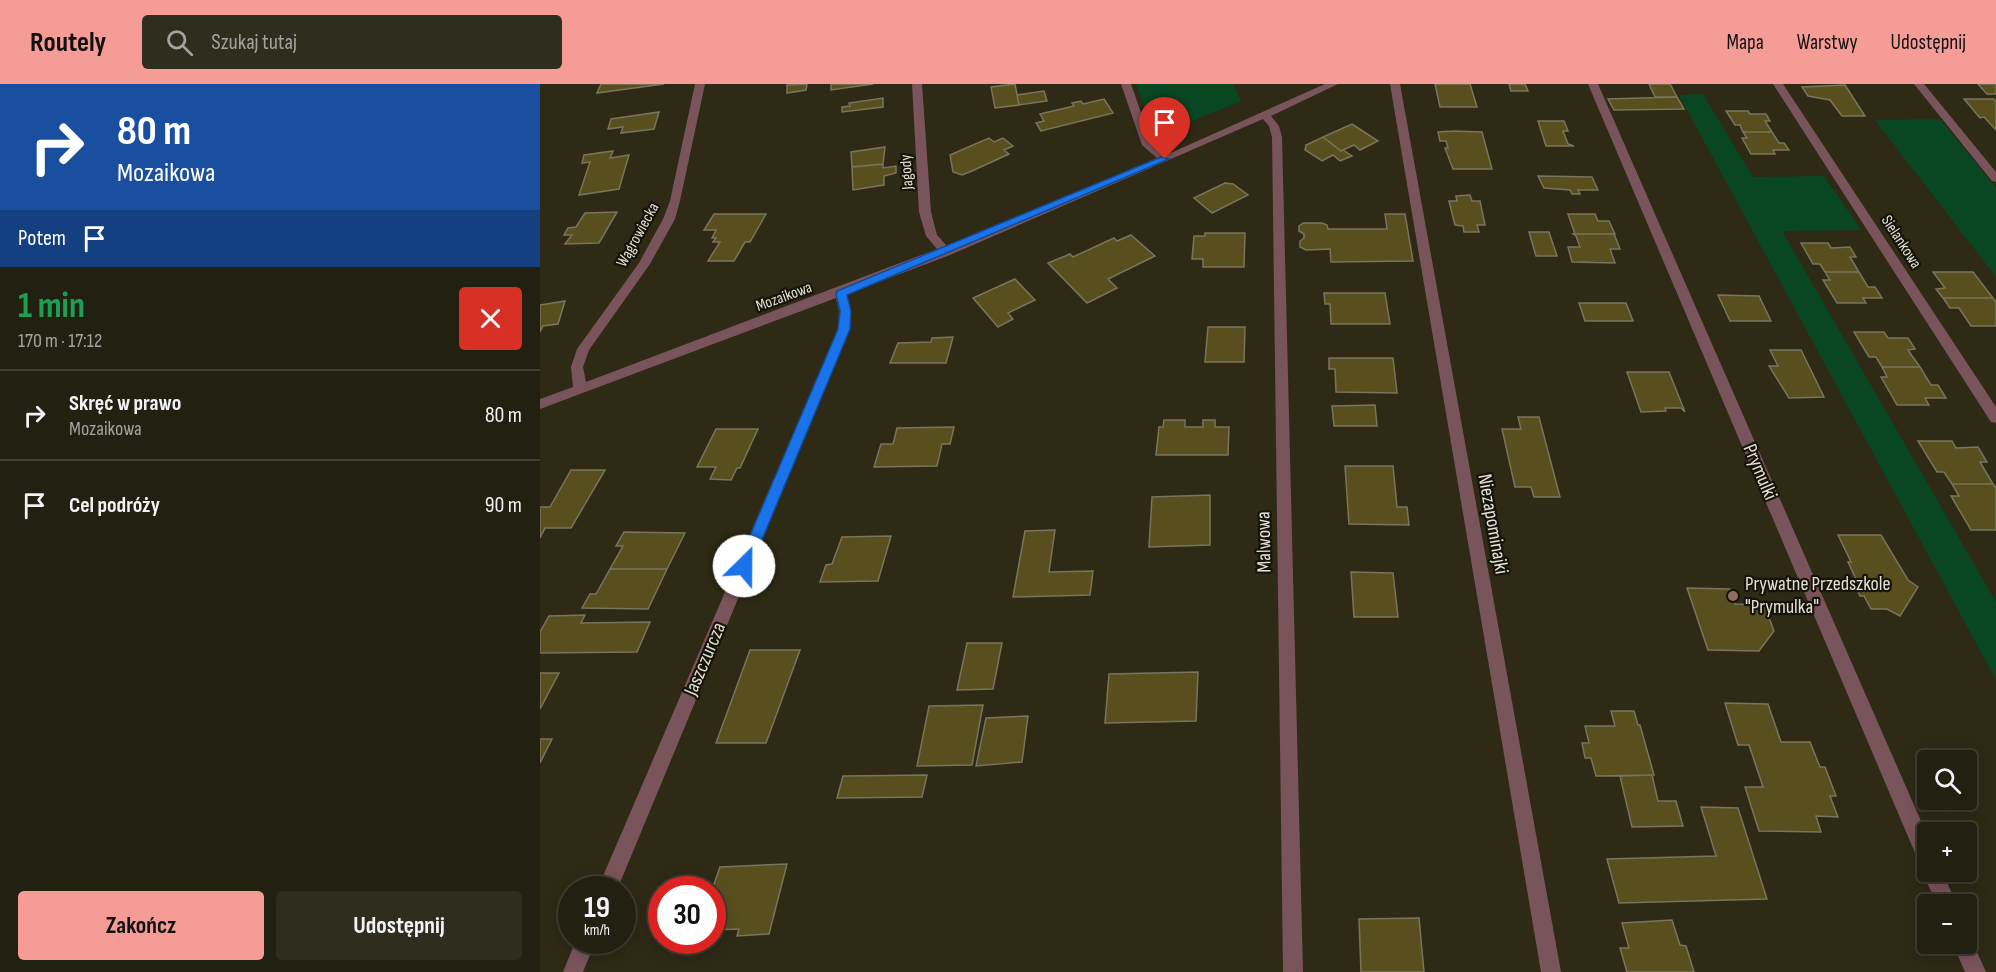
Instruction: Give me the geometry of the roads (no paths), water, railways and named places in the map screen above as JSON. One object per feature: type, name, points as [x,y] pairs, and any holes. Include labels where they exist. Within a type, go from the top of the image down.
[{"type":"street","name":"Wągrowiecka","points":[[580,389],[577,367],[583,349],[644,264],[669,219],[675,201],[700,84]]},
{"type":"street","name":"Jagody","points":[[917,84],[925,212],[932,236],[946,252]]},
{"type":"street","points":[[1126,84],[1147,145],[1165,159]]},
{"type":"street","name":"Mozaikowa","points":[[540,404],[841,294],[946,252],[1165,159],[1333,84]]},
{"type":"street","name":"Niezapominajki","points":[[1395,84],[1551,972]]},
{"type":"street","name":"Prymulki","points":[[1593,84],[1917,835]]},
{"type":"street","name":"Sielankowa","points":[[1778,84],[1996,418]]},
{"type":"street","points":[[1919,84],[1996,179]]},
{"type":"street","name":"Malwowa","points":[[1265,115],[1274,126],[1277,137],[1293,972]]},
{"type":"street","name":"Jaszczurcza","points":[[613,876],[844,329],[845,311],[841,294]]},
{"type":"street","points":[[573,972],[580,954]]},
{"type":"street","points":[[1968,954],[1976,972]]},
{"type":"place","name":"Prywatne Przedszkole \"Prymulka\"","points":[[1733,596]]}]
